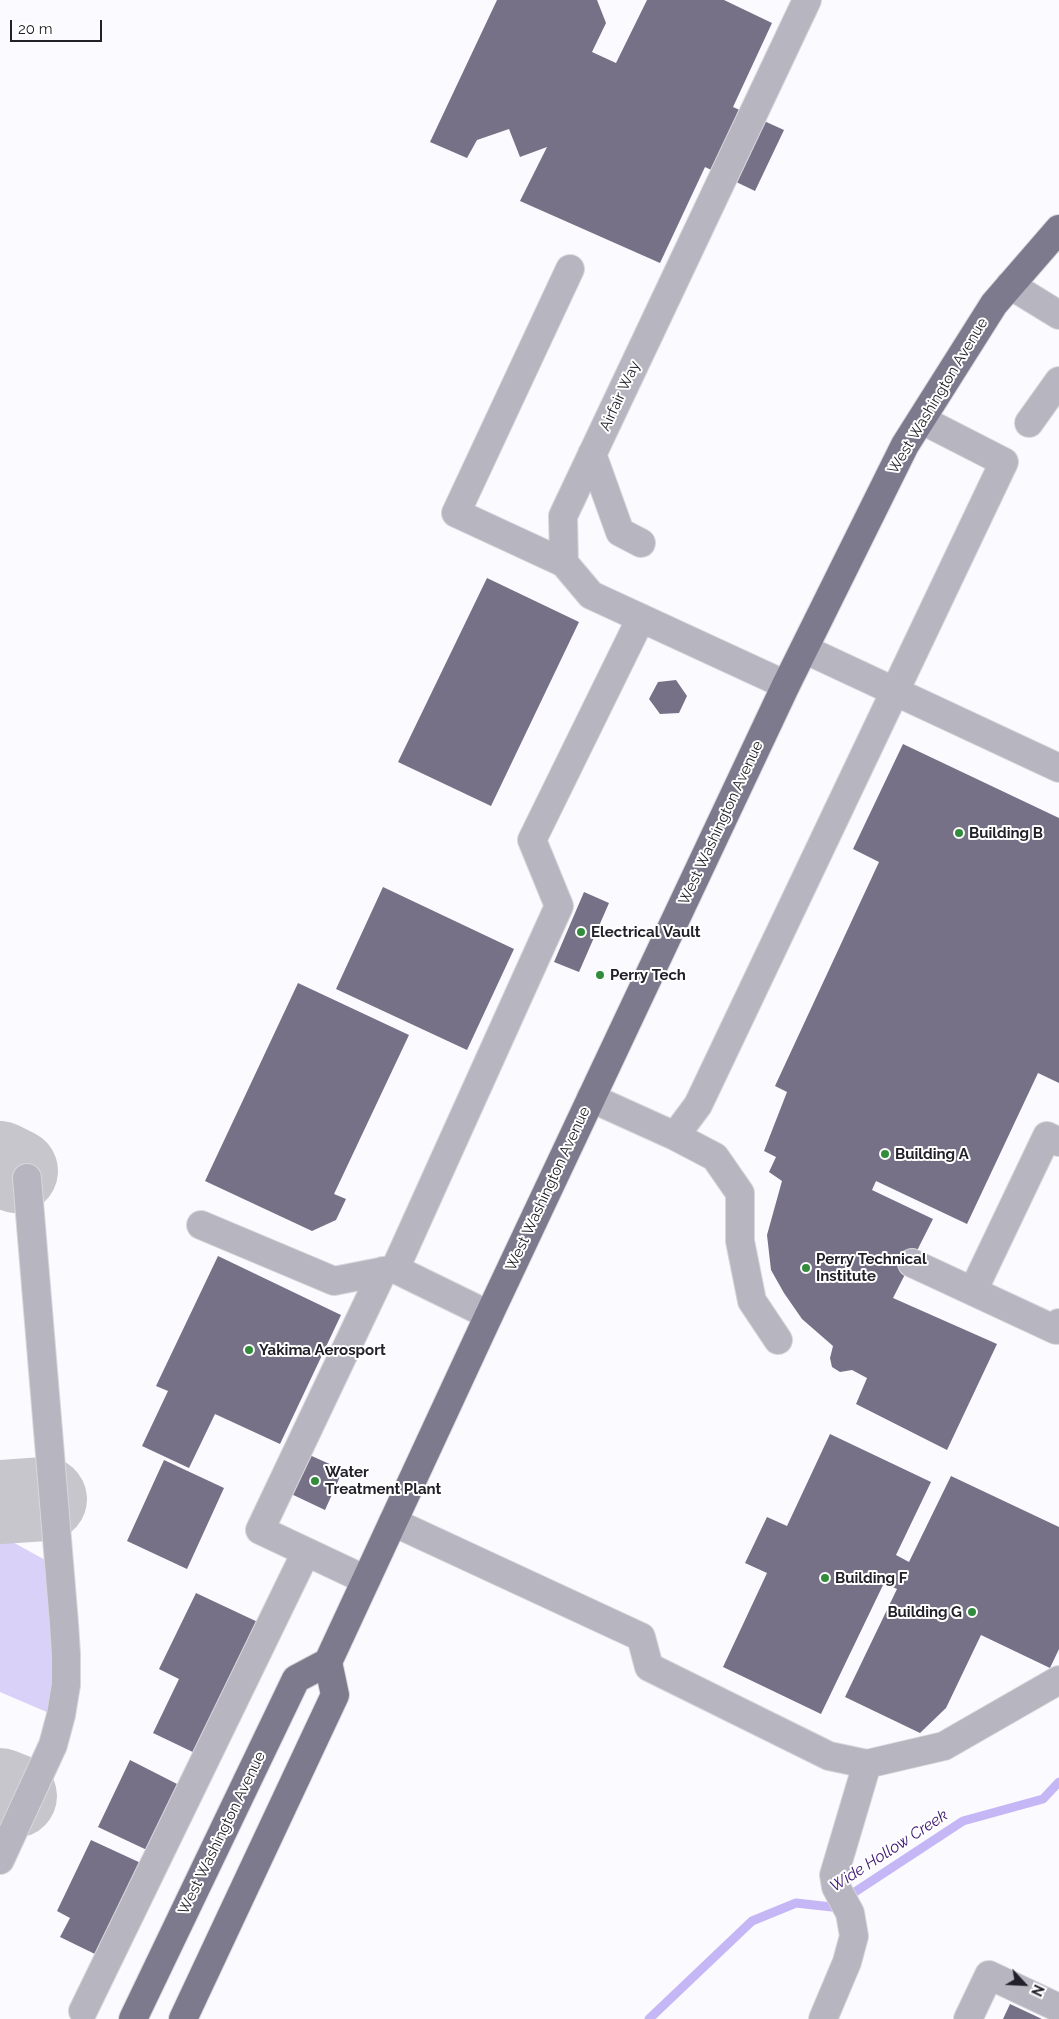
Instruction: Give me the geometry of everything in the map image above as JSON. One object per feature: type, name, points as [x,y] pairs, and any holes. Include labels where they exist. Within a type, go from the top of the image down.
[{"type":"main road","name":"West Washington Avenue","points":[[133,2019],[296,1679],[328,1662],[489,1315],[786,685],[905,445],[994,304],[1059,230]]},
{"type":"main road","points":[[184,2019],[335,1695],[328,1662]]},
{"type":"lane","name":"Airfair Way","points":[[564,563],[562,516],[803,1]]},
{"type":"lane","points":[[570,269],[456,513],[564,563],[592,595],[786,685]]},
{"type":"lane","points":[[1010,285],[1059,315]]},
{"type":"lane","points":[[1030,423],[1059,381]]},
{"type":"lane","points":[[676,1136],[698,1105],[1004,462],[922,420]]},
{"type":"lane","points":[[592,454],[620,532],[642,543]]},
{"type":"lane","points":[[366,1580],[260,1530],[389,1270],[559,906],[532,840],[641,618]]},
{"type":"lane","points":[[804,649],[1059,768]]},
{"type":"lane","points":[[591,1098],[676,1136],[715,1157],[740,1194],[740,1241],[752,1300],[778,1340]]},
{"type":"lane","points":[[973,1292],[1047,1136],[1059,1142]]},
{"type":"lane","points":[[0,1860],[53,1744],[61,1715],[66,1685],[64,1624],[28,1178]]},
{"type":"lane","points":[[201,1225],[334,1281],[389,1270],[489,1315]]},
{"type":"lane","points":[[912,1263],[1056,1330],[1059,1323]]},
{"type":"lane","points":[[393,1522],[641,1637],[649,1667],[829,1756],[867,1764],[944,1746],[1059,1680]]},
{"type":"lane","points":[[84,2011],[306,1552]]},
{"type":"lane","points":[[823,2019],[847,1962],[854,1936],[850,1914],[836,1887],[834,1875],[867,1764]]},
{"type":"lane","points":[[968,2019],[989,1975],[1059,2008]]},
{"type":"shaded area","points":[[0,1535],[56,1566],[55,1675],[49,1713],[0,1692]]},
{"type":"building","points":[[497,0],[597,0],[606,23],[592,52],[616,63],[647,0],[724,0],[772,23],[733,107],[784,130],[755,191],[705,167],[660,263],[520,201],[547,147],[520,157],[509,129],[477,140],[467,158],[430,142]]},
{"type":"building","points":[[487,578],[579,622],[491,806],[398,762]]},
{"type":"building","points":[[676,680],[687,696],[679,713],[660,714],[649,699],[658,682]]},
{"type":"building","name":"Building A","points":[[903,744],[1059,818],[1059,1083],[1038,1073],[967,1224],[876,1181],[872,1190],[933,1219],[893,1298],[997,1344],[947,1450],[856,1404],[867,1378],[852,1370],[840,1372],[832,1367],[830,1358],[833,1346],[802,1319],[771,1270],[767,1235],[782,1181],[769,1172],[776,1157],[764,1151],[787,1092],[775,1086],[879,862],[853,849]]},
{"type":"building","points":[[383,887],[514,949],[467,1050],[336,989]]},
{"type":"building","name":"Electrical Vault","points":[[584,892],[609,903],[579,972],[554,962]]},
{"type":"building","points":[[298,983],[409,1035],[334,1194],[346,1199],[336,1220],[312,1231],[205,1181]]},
{"type":"building","name":"Yakima Aerosport","points":[[218,1256],[341,1315],[280,1444],[215,1414],[189,1468],[142,1446],[168,1391],[156,1386]]},
{"type":"building","points":[[830,1434],[931,1482],[896,1555],[909,1562],[951,1476],[1059,1527],[1059,1649],[1050,1668],[981,1635],[946,1708],[920,1733],[845,1697],[897,1589],[884,1583],[821,1714],[723,1667],[767,1573],[745,1563],[767,1517],[787,1526]]},
{"type":"building","name":"Water Treatment Plant","points":[[305,1453],[343,1470],[325,1510],[287,1492]]},
{"type":"building","points":[[164,1460],[224,1488],[187,1569],[127,1541]]},
{"type":"building","points":[[196,1593],[262,1624],[199,1755],[153,1733],[179,1679],[159,1669]]},
{"type":"building","points":[[130,1760],[181,1786],[149,1851],[98,1827]]},
{"type":"building","points":[[91,1840],[143,1864],[99,1956],[60,1937],[70,1918],[57,1911]]},
{"type":"building","points":[[1010,2004],[1042,2019],[1003,2019]]},
{"type":"waterway","name":"Wide Hollow Creek","points":[[649,2019],[752,1921],[796,1903],[832,1907],[963,1821],[1043,1799],[1059,1782]]},
{"type":"taxiway","points":[[0,1163],[16,1171]]},
{"type":"taxiway","points":[[0,1502],[45,1499]]},
{"type":"taxiway","points":[[0,1790],[15,1796]]},
{"type":"place","name":"Building B","points":[[959,833]]},
{"type":"place","name":"Electrical Vault","points":[[581,932]]},
{"type":"place","name":"Perry Tech","points":[[600,975]]},
{"type":"place","name":"Building A","points":[[885,1154]]},
{"type":"place","name":"Perry Technical Institute","points":[[806,1268]]},
{"type":"place","name":"Yakima Aerosport","points":[[249,1350]]},
{"type":"place","name":"Water Treatment Plant","points":[[315,1481]]},
{"type":"place","name":"Building F","points":[[825,1578]]},
{"type":"place","name":"Building G","points":[[972,1612]]}]
